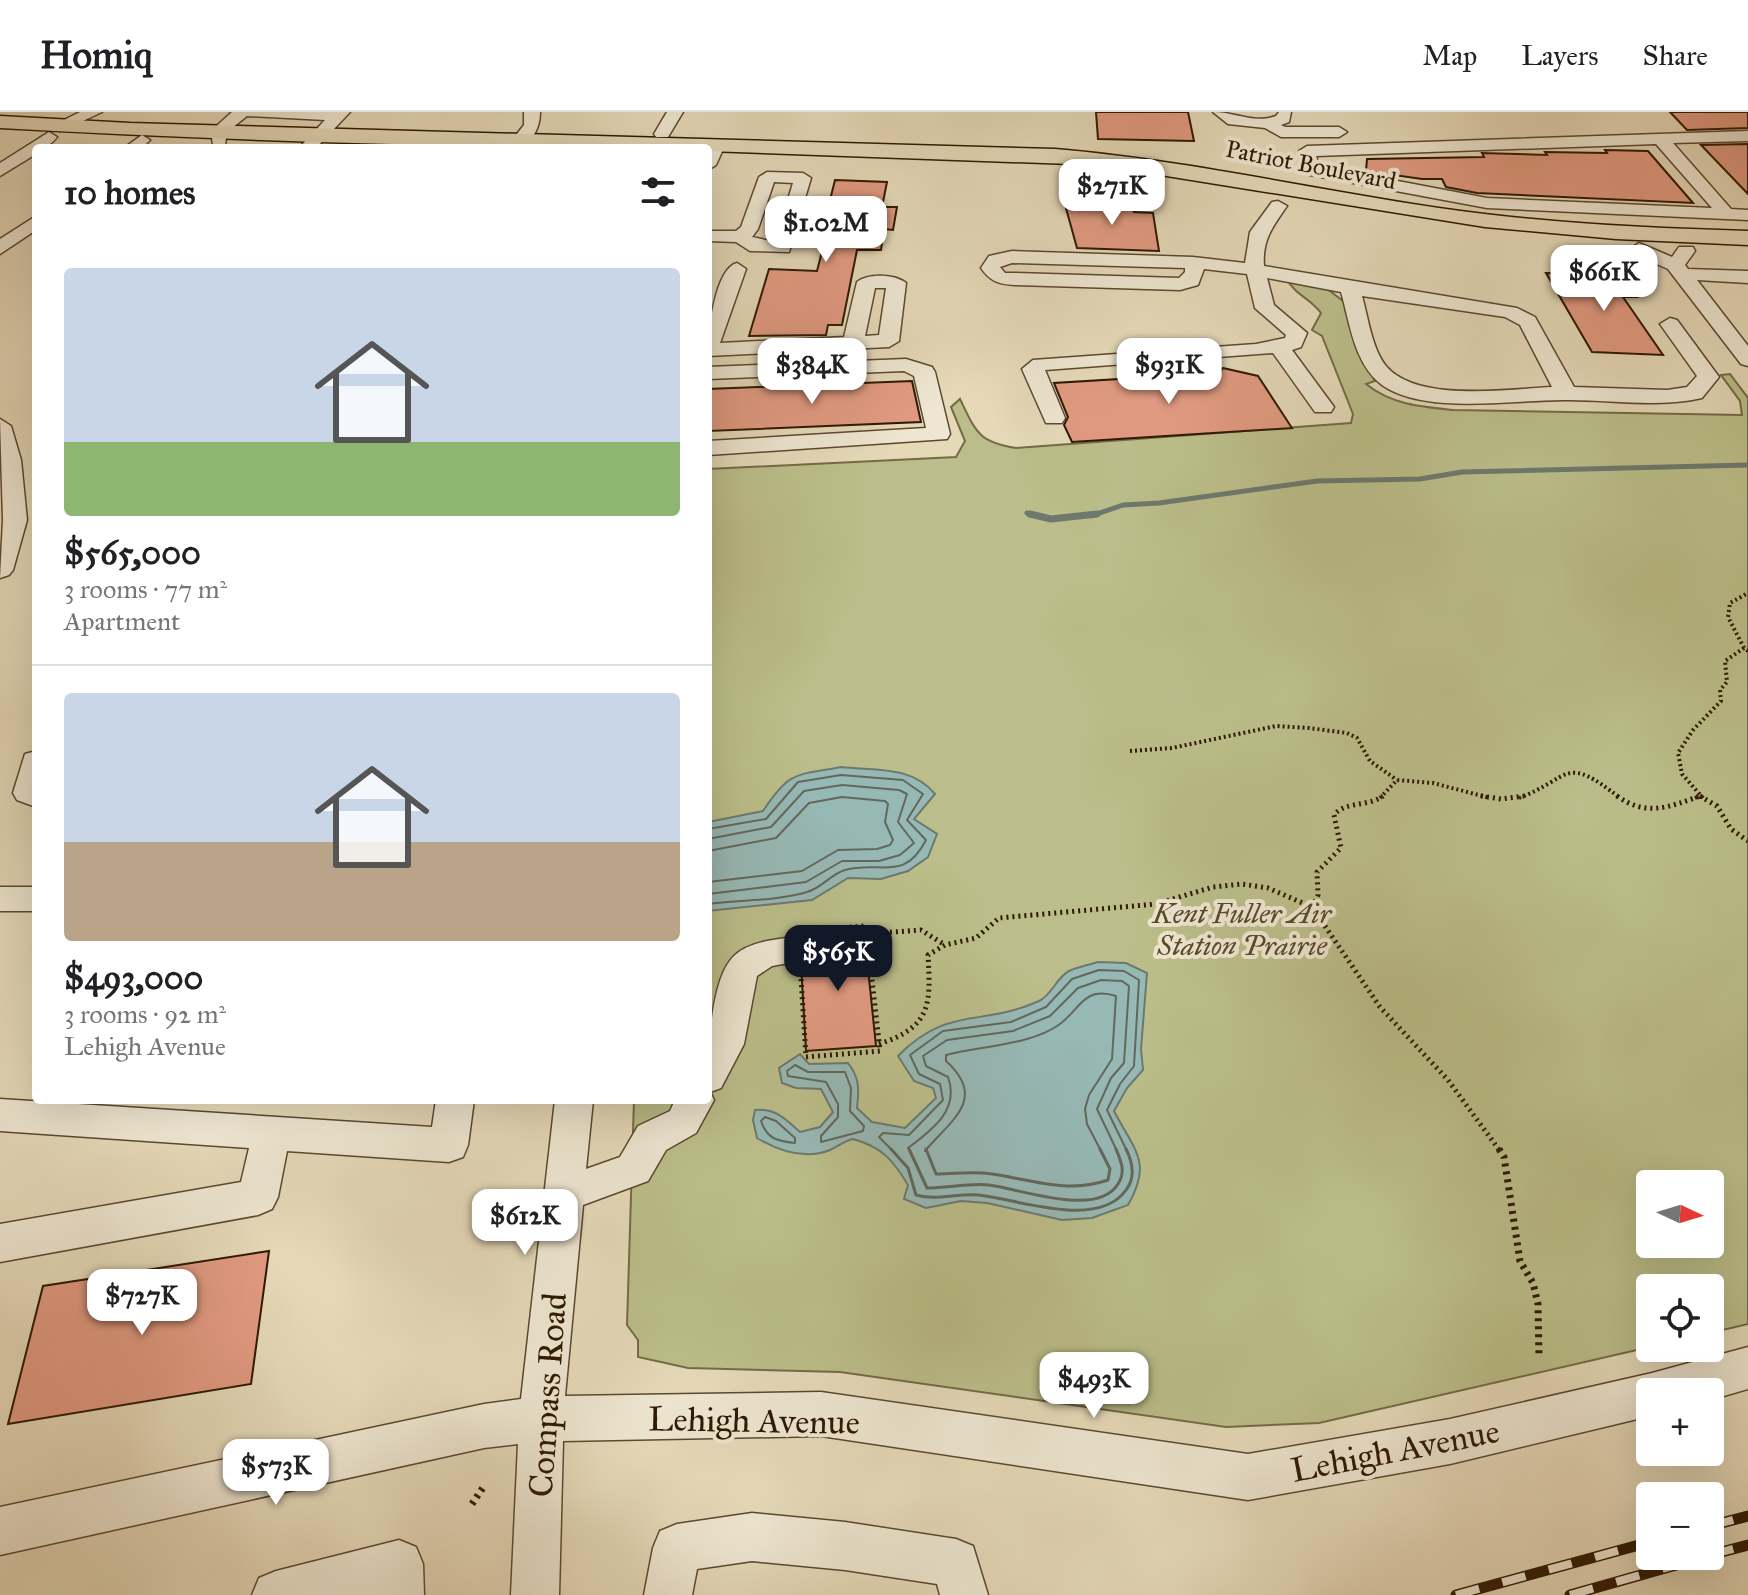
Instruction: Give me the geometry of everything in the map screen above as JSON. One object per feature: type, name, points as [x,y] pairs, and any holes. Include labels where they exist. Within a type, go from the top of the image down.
[{"type":"main road","name":"Patriot Boulevard","points":[[0,134],[55,132],[100,117],[219,137],[348,144]]},
{"type":"main road","name":"Patriot Boulevard","points":[[0,122],[137,144],[219,137]]},
{"type":"main road","name":"Patriot Boulevard","points":[[313,142],[531,140],[576,144]]},
{"type":"main road","name":"Patriot Boulevard","points":[[712,156],[1069,170],[1278,196],[1332,218],[1496,241],[1639,249],[1681,263],[1748,253]]},
{"type":"main road","name":"Patriot Boulevard","points":[[1278,196],[1309,180],[1508,225],[1595,233],[1726,226],[1748,238]]},
{"type":"main road","points":[[1278,196],[1358,214],[1508,225]]},
{"type":"street","points":[[219,137],[242,112]]},
{"type":"street","points":[[249,112],[340,114]]},
{"type":"street","points":[[531,140],[532,112]]},
{"type":"street","points":[[531,140],[548,125],[548,112]]},
{"type":"street","points":[[662,134],[675,112]]},
{"type":"street","points":[[1221,112],[1239,122],[1275,128],[1407,132]]},
{"type":"street","points":[[1219,136],[1275,128],[1283,119],[1284,112]]},
{"type":"street","points":[[313,142],[340,114]]},
{"type":"street","points":[[38,144],[55,132]]},
{"type":"street","points":[[1748,136],[1307,151],[1309,180],[1487,203],[1748,228]]},
{"type":"street","points":[[1660,139],[1726,226]]},
{"type":"street","points":[[0,171],[32,148]]},
{"type":"street","points":[[712,236],[741,237],[750,245],[782,248],[803,178],[767,177],[749,229],[741,237]]},
{"type":"street","points":[[1054,418],[1033,369],[1040,364],[1280,348],[1294,343],[1297,333],[1265,308],[1252,251],[1261,226],[1278,196]]},
{"type":"street","points":[[1726,226],[1748,215]]},
{"type":"street","points":[[0,248],[32,224]]},
{"type":"street","points":[[1193,263],[1195,272],[1191,281],[1180,284],[1000,278],[990,268],[996,260],[1012,257],[1193,263],[1255,268],[1350,288],[1510,312],[1528,321],[1566,393]]},
{"type":"street","points":[[1681,263],[1748,277]]},
{"type":"street","points":[[1681,263],[1746,356]]},
{"type":"street","points":[[712,338],[737,269]]},
{"type":"street","points":[[1350,288],[1375,368],[1390,381],[1408,390],[1440,396],[1566,393],[1667,397],[1694,393],[1708,377],[1670,324]]},
{"type":"street","points":[[712,349],[853,342]]},
{"type":"street","points":[[1280,348],[1323,407]]},
{"type":"street","points":[[712,373],[906,365],[924,372],[939,434],[712,448]]},
{"type":"street","points":[[0,426],[9,460],[15,520],[5,541],[0,570]]},
{"type":"street","points":[[32,777],[28,793],[32,794]]},
{"type":"street","points":[[0,899],[32,899]]},
{"type":"street","points":[[712,1070],[725,1046],[735,982],[742,966],[770,951],[798,950]]},
{"type":"street","points":[[0,1115],[449,1145],[454,1104]]},
{"type":"street","name":"Compass Road","points":[[535,1595],[541,1419],[574,1104]]},
{"type":"street","points":[[564,1194],[634,1169],[652,1138],[683,1122],[693,1104]]},
{"type":"street","points":[[0,1243],[258,1197],[271,1133]]},
{"type":"street","points":[[1710,1378],[1748,1368]]},
{"type":"street","name":"Lehigh Avenue","points":[[0,1531],[484,1426],[541,1419],[821,1414],[1248,1477],[1312,1469],[1565,1416],[1636,1398]]},
{"type":"street","points":[[668,1595],[677,1548],[752,1537],[845,1546],[956,1563],[964,1595]]},
{"type":"street","points":[[276,1595],[399,1564],[400,1595]]},
{"type":"path","points":[[1748,593],[1730,603],[1728,617],[1746,649],[1725,661],[1727,682],[1720,690],[1721,701],[1693,730],[1678,753],[1682,774],[1700,796],[1717,806],[1727,818],[1726,823],[1748,841]]},
{"type":"path","points":[[1130,751],[1172,748],[1276,726],[1309,728],[1347,733],[1357,738],[1370,761],[1397,780],[1433,783],[1491,798],[1511,799],[1528,795],[1565,773],[1600,780],[1613,792],[1643,810],[1700,796]]},
{"type":"path","points":[[1312,907],[1318,895],[1317,872],[1341,848],[1334,815],[1339,809],[1372,805],[1381,800],[1397,780]]},
{"type":"path","points":[[879,1044],[912,1031],[922,1022],[928,1010],[928,955],[945,945],[976,938],[999,918],[1156,904],[1213,887],[1242,884],[1288,895],[1312,907],[1380,1007],[1448,1080],[1504,1157],[1520,1261],[1533,1283],[1538,1304],[1539,1357]]},
{"type":"path","points":[[866,926],[880,1051],[806,1057],[798,950],[798,931],[866,926]]},
{"type":"path","points":[[866,934],[921,930],[945,945]]},
{"type":"path","points":[[472,1504],[484,1486]]},
{"type":"green space","name":"Kent Fuller Air Station Prairie","points":[[1287,279],[1326,288],[1347,304],[1361,356],[1375,381],[1366,384],[1408,404],[1454,410],[1742,415],[1740,401],[1721,375],[1730,374],[1748,398],[1748,1324],[1724,1330],[1724,1274],[1636,1274],[1636,1350],[1319,1423],[1226,1427],[840,1372],[688,1368],[638,1357],[638,1340],[627,1325],[634,1104],[712,1104],[712,469],[956,457],[965,441],[951,407],[960,399],[980,434],[1003,446],[1016,448],[1351,423],[1353,414],[1322,336],[1312,330],[1321,313]]},
{"type":"water","points":[[841,767],[892,771],[915,778],[935,794],[914,819],[937,834],[928,857],[908,871],[881,879],[848,878],[812,900],[712,911],[712,821],[763,811],[788,781],[804,774]]},
{"type":"water","points":[[1098,962],[1126,963],[1147,973],[1141,1049],[1143,1070],[1127,1088],[1114,1111],[1134,1147],[1140,1167],[1128,1205],[1092,1218],[1062,1220],[987,1203],[961,1201],[926,1208],[904,1199],[908,1185],[897,1168],[879,1150],[863,1142],[853,1139],[821,1153],[802,1154],[774,1147],[757,1138],[753,1120],[755,1110],[775,1113],[800,1132],[820,1127],[833,1112],[821,1089],[796,1088],[782,1083],[779,1068],[800,1054],[809,1064],[848,1063],[858,1084],[857,1108],[872,1122],[905,1128],[936,1098],[933,1088],[914,1081],[898,1056],[916,1040],[950,1023],[1019,1009],[1039,1001],[1069,971]]},
{"type":"building","points":[[1096,112],[1188,112],[1194,141],[1098,139]]},
{"type":"building","points":[[1670,112],[1748,112],[1748,128],[1687,130]]},
{"type":"building","points":[[1748,144],[1748,194],[1701,145]]},
{"type":"building","points":[[1605,150],[1648,151],[1693,203],[1477,193],[1446,187],[1442,179],[1366,171],[1367,159],[1484,157],[1482,153],[1607,153]]},
{"type":"building","points":[[835,180],[887,182],[882,207],[897,207],[893,230],[884,229],[881,250],[857,250],[842,325],[828,325],[826,335],[749,336],[769,269],[817,271],[828,228],[809,227],[816,200],[830,200]]},
{"type":"building","points":[[1064,201],[1132,204],[1134,212],[1153,213],[1159,251],[1077,248]]},
{"type":"building","points":[[1546,273],[1622,276],[1637,297],[1623,297],[1663,355],[1592,352]]},
{"type":"building","points":[[1223,368],[1258,376],[1292,428],[1072,442],[1064,425],[1068,417],[1054,383],[1219,373]]},
{"type":"building","points":[[912,381],[921,422],[712,431],[712,389]]},
{"type":"building","points":[[864,930],[876,1046],[806,1051],[801,964],[813,960],[818,949],[811,938],[799,934]]},
{"type":"building","points":[[269,1251],[251,1384],[8,1424],[43,1286]]},
{"type":"waterway","points":[[1097,514],[1123,505],[1159,503],[1317,481],[1420,479],[1462,472],[1748,465]]},
{"type":"waterway","points":[[1027,513],[1035,515]]},
{"type":"waterway","points":[[1030,514],[1035,515]]},
{"type":"waterway","points":[[1035,515],[1051,519],[1097,514]]},
{"type":"waterway","points":[[1091,516],[1097,514]]},
{"type":"railway","points":[[1724,1522],[1748,1516]]},
{"type":"railway","points":[[1724,1551],[1748,1545]]},
{"type":"railway","points":[[1456,1595],[1636,1546]]},
{"type":"railway","points":[[1570,1595],[1658,1570]]}]
